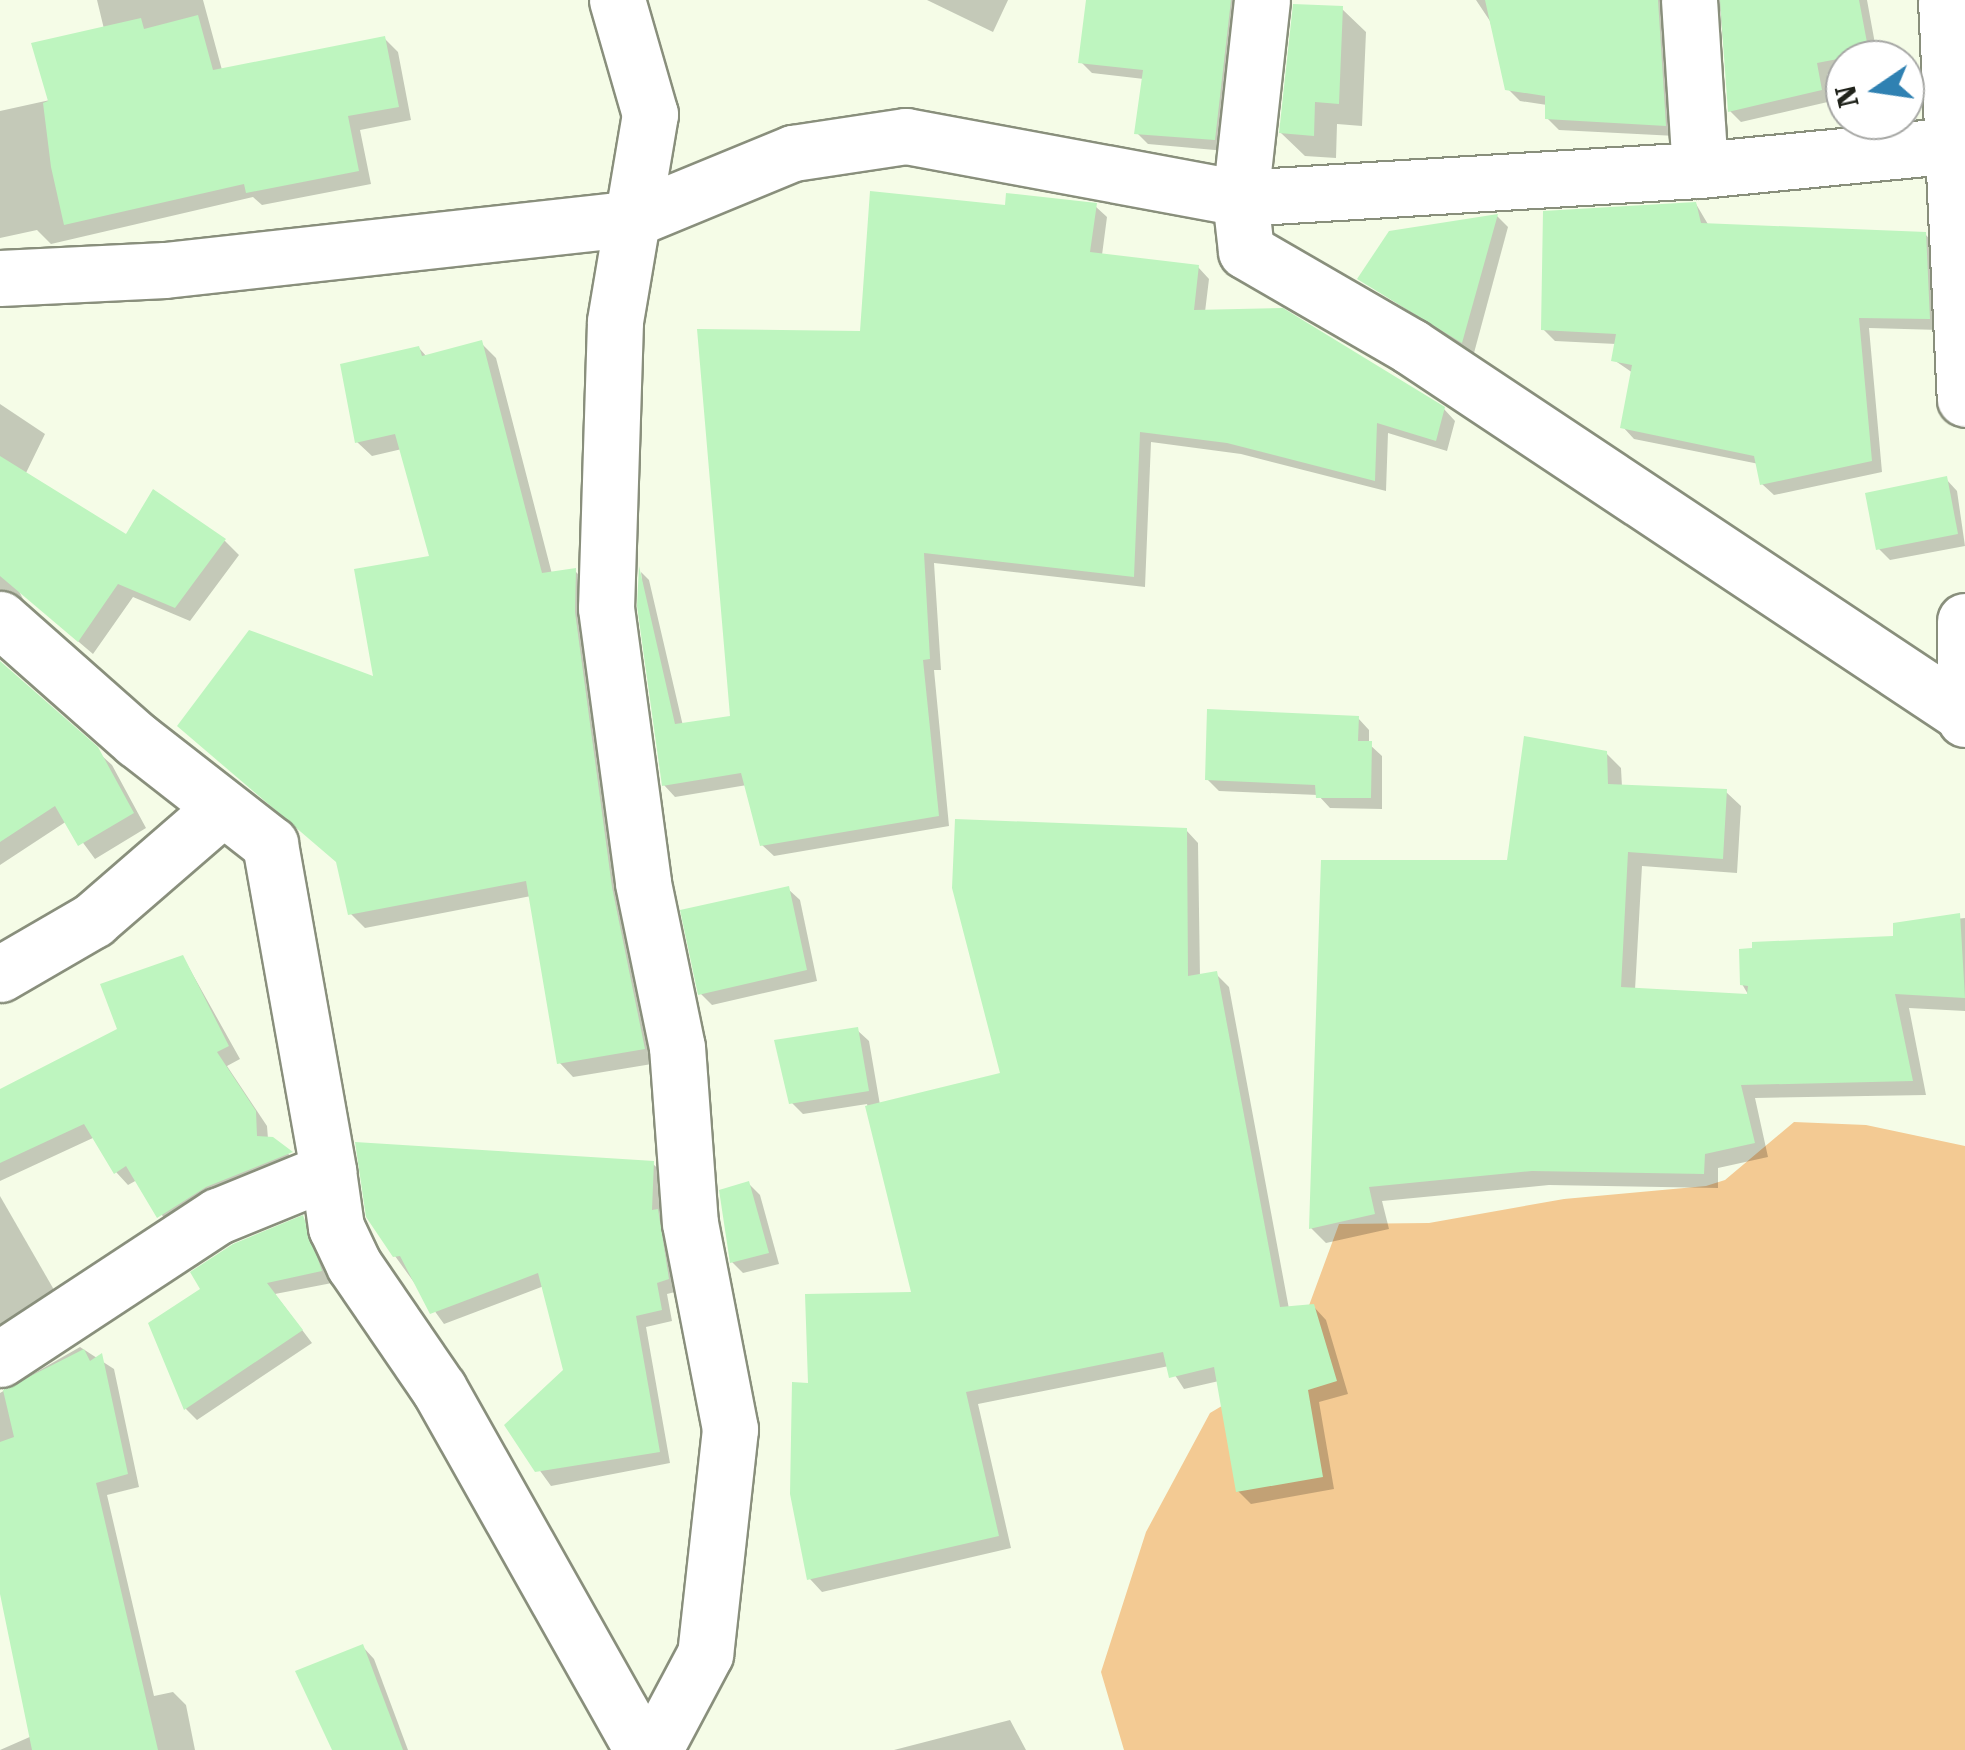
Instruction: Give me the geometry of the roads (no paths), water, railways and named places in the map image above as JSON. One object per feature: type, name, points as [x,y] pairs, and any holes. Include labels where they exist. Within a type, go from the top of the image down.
[{"type":"street","points":[[617,0],[650,114],[615,322],[606,608],[642,882],[676,1046],[690,1223],[730,1429],[705,1654],[654,1750]]},
{"type":"street","points":[[1262,0],[1240,198],[1246,251],[1410,346],[1964,716]]},
{"type":"street","points":[[1689,0],[1700,170]]},
{"type":"street","points":[[1946,0],[1959,145],[1965,399]]},
{"type":"street","points":[[0,278],[165,270],[635,218],[794,153],[906,136],[1240,198],[1700,170],[1959,145]]},
{"type":"street","points":[[0,619],[221,809],[270,844],[336,1226],[354,1264],[439,1390],[642,1750]]},
{"type":"street","points":[[1964,716],[1965,621]]},
{"type":"street","points":[[0,974],[93,920],[221,809]]},
{"type":"street","points":[[0,1359],[218,1216],[328,1172]]}]
